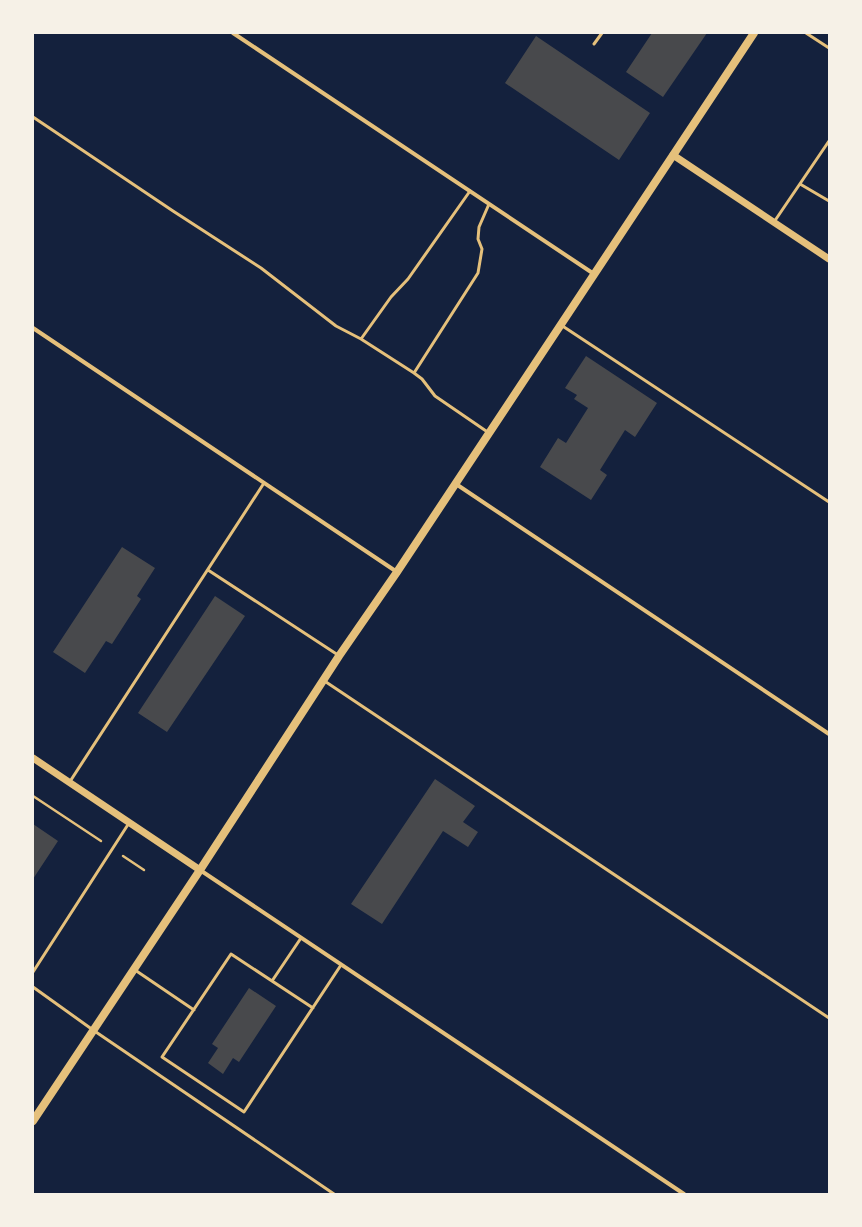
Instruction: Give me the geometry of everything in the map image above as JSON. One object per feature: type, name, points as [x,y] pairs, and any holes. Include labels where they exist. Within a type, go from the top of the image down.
[{"type":"main road","points":[[33,1121],[754,33]]},
{"type":"street","points":[[233,33],[594,274]]},
{"type":"street","points":[[673,155],[829,259]]},
{"type":"street","points":[[33,328],[397,572]]},
{"type":"street","points":[[456,484],[829,734]]},
{"type":"street","points":[[33,758],[684,1194]]},
{"type":"lane","points":[[594,44],[602,33]]},
{"type":"lane","points":[[806,33],[829,48]]},
{"type":"lane","points":[[33,117],[261,268],[336,326],[361,339],[414,373],[435,396],[489,433]]},
{"type":"lane","points":[[774,222],[829,141]]},
{"type":"lane","points":[[800,184],[829,201]]},
{"type":"lane","points":[[361,339],[391,297],[408,279],[470,191]]},
{"type":"lane","points":[[414,373],[478,273],[482,249],[478,239],[479,227],[489,204]]},
{"type":"lane","points":[[561,325],[829,502]]},
{"type":"lane","points":[[69,783],[264,483]]},
{"type":"lane","points":[[208,570],[340,656]]},
{"type":"lane","points":[[324,680],[829,1018]]},
{"type":"lane","points":[[33,972],[129,823]]},
{"type":"lane","points":[[272,981],[301,938]]},
{"type":"lane","points":[[313,1008],[230,954],[162,1057],[244,1112],[313,1008],[341,965]]},
{"type":"lane","points":[[134,969],[194,1010]]},
{"type":"lane","points":[[33,987],[334,1194]]},
{"type":"path","points":[[33,796],[144,870]]},
{"type":"building","points":[[652,33],[707,33],[663,97],[626,72]]},
{"type":"building","points":[[536,36],[650,113],[619,160],[505,83]]},
{"type":"building","points":[[586,356],[657,403],[635,437],[625,430],[600,470],[607,475],[591,500],[540,467],[558,438],[566,443],[588,408],[574,399],[577,395],[565,388]]},
{"type":"building","points":[[122,547],[155,568],[137,596],[141,599],[112,644],[106,641],[85,673],[53,652]]},
{"type":"building","points":[[215,596],[245,616],[167,732],[138,713]]},
{"type":"building","points":[[435,779],[475,806],[463,822],[478,832],[468,847],[443,831],[382,924],[351,904]]},
{"type":"building","points":[[33,824],[58,841],[33,879]]},
{"type":"building","points":[[249,988],[276,1006],[239,1062],[233,1058],[223,1074],[208,1063],[218,1048],[212,1044]]}]
